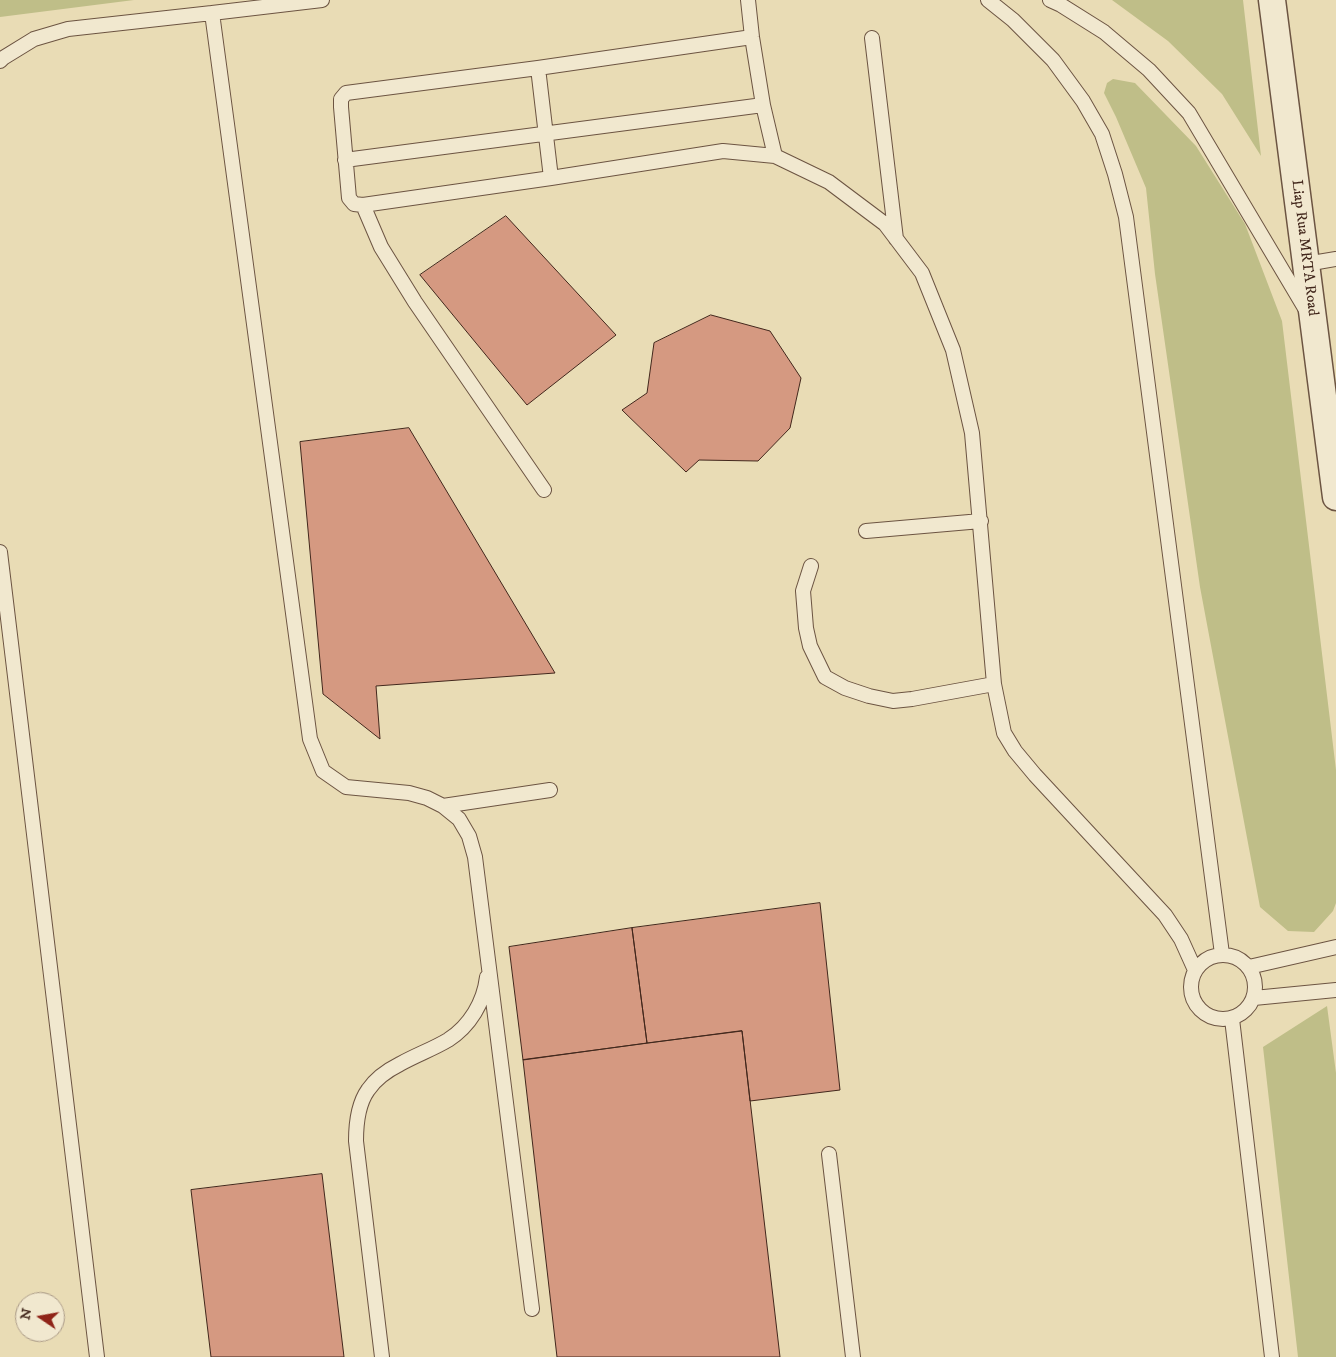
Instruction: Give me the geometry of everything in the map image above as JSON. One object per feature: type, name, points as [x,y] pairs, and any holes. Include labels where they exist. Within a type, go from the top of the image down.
[{"type":"street","name":"Liap Rua MRTA Road","points":[[1272,0],[1336,499]]},
{"type":"lane","points":[[0,61],[34,39],[68,29],[322,0]]},
{"type":"lane","points":[[748,0],[763,105],[775,156]]},
{"type":"lane","points":[[988,0],[1013,20],[1054,60],[1082,101],[1102,134],[1126,217],[1222,954]]},
{"type":"lane","points":[[1050,0],[1104,32],[1149,70],[1189,113],[1313,322]]},
{"type":"lane","points":[[212,14],[310,739],[323,771],[346,786],[409,793],[427,798],[443,806],[459,819],[469,836],[475,856],[532,1309]]},
{"type":"lane","points":[[752,37],[346,93],[341,99],[349,198],[354,204],[363,205],[723,151],[775,156],[829,182],[885,224],[922,273],[953,350],[972,433],[994,684],[1004,732],[1015,751],[1035,775],[1165,915],[1181,938],[1195,970]]},
{"type":"lane","points":[[872,38],[896,239]]},
{"type":"lane","points":[[538,68],[551,178]]},
{"type":"lane","points":[[345,160],[763,105]]},
{"type":"lane","points":[[363,205],[381,247],[415,302],[544,490]]},
{"type":"lane","points":[[1306,264],[1336,259]]},
{"type":"lane","points":[[866,531],[981,521]]},
{"type":"lane","points":[[0,552],[97,1357]]},
{"type":"lane","points":[[811,566],[803,591],[806,628],[810,646],[825,676],[845,688],[893,701],[994,684]]},
{"type":"lane","points":[[443,806],[550,790]]},
{"type":"lane","points":[[1249,967],[1336,947]]},
{"type":"lane","points":[[1222,954],[1237,957],[1249,967],[1255,982],[1254,998],[1246,1011],[1232,1019],[1216,1020],[1202,1013],[1192,1001],[1190,985],[1195,970],[1206,959],[1222,954]]},
{"type":"lane","points":[[382,1357],[356,1142],[356,1125],[360,1107],[367,1091],[377,1078],[391,1068],[448,1039],[465,1027],[477,1009],[485,990],[489,964]]},
{"type":"lane","points":[[1254,998],[1336,990]]},
{"type":"lane","points":[[1232,1019],[1272,1357]]},
{"type":"lane","points":[[828,1154],[853,1357]]},
{"type":"shaded area","points":[[0,0],[134,0],[0,17]]},
{"type":"shaded area","points":[[1112,0],[1243,0],[1261,156],[1222,94],[1168,41]]},
{"type":"shaded area","points":[[1113,79],[1135,83],[1196,146],[1245,224],[1282,321],[1336,770],[1336,903],[1333,911],[1314,932],[1288,931],[1260,907],[1200,587],[1155,274],[1146,188],[1104,93],[1107,83]]},
{"type":"shaded area","points":[[1327,1006],[1336,1073],[1336,1357],[1298,1357],[1263,1047]]},
{"type":"building","points":[[506,216],[616,335],[527,405],[420,275]]},
{"type":"building","points":[[711,315],[770,331],[801,378],[790,428],[758,461],[699,460],[686,472],[622,410],[647,393],[654,343]]},
{"type":"building","points":[[409,428],[555,673],[376,686],[380,739],[323,694],[300,442]]},
{"type":"building","points":[[820,903],[840,1090],[750,1101],[742,1031],[647,1043],[632,928]]},
{"type":"building","points":[[632,928],[647,1043],[523,1060],[509,947]]},
{"type":"building","points":[[742,1031],[780,1357],[557,1357],[523,1060]]},
{"type":"building","points":[[322,1174],[344,1357],[211,1357],[191,1190]]}]
